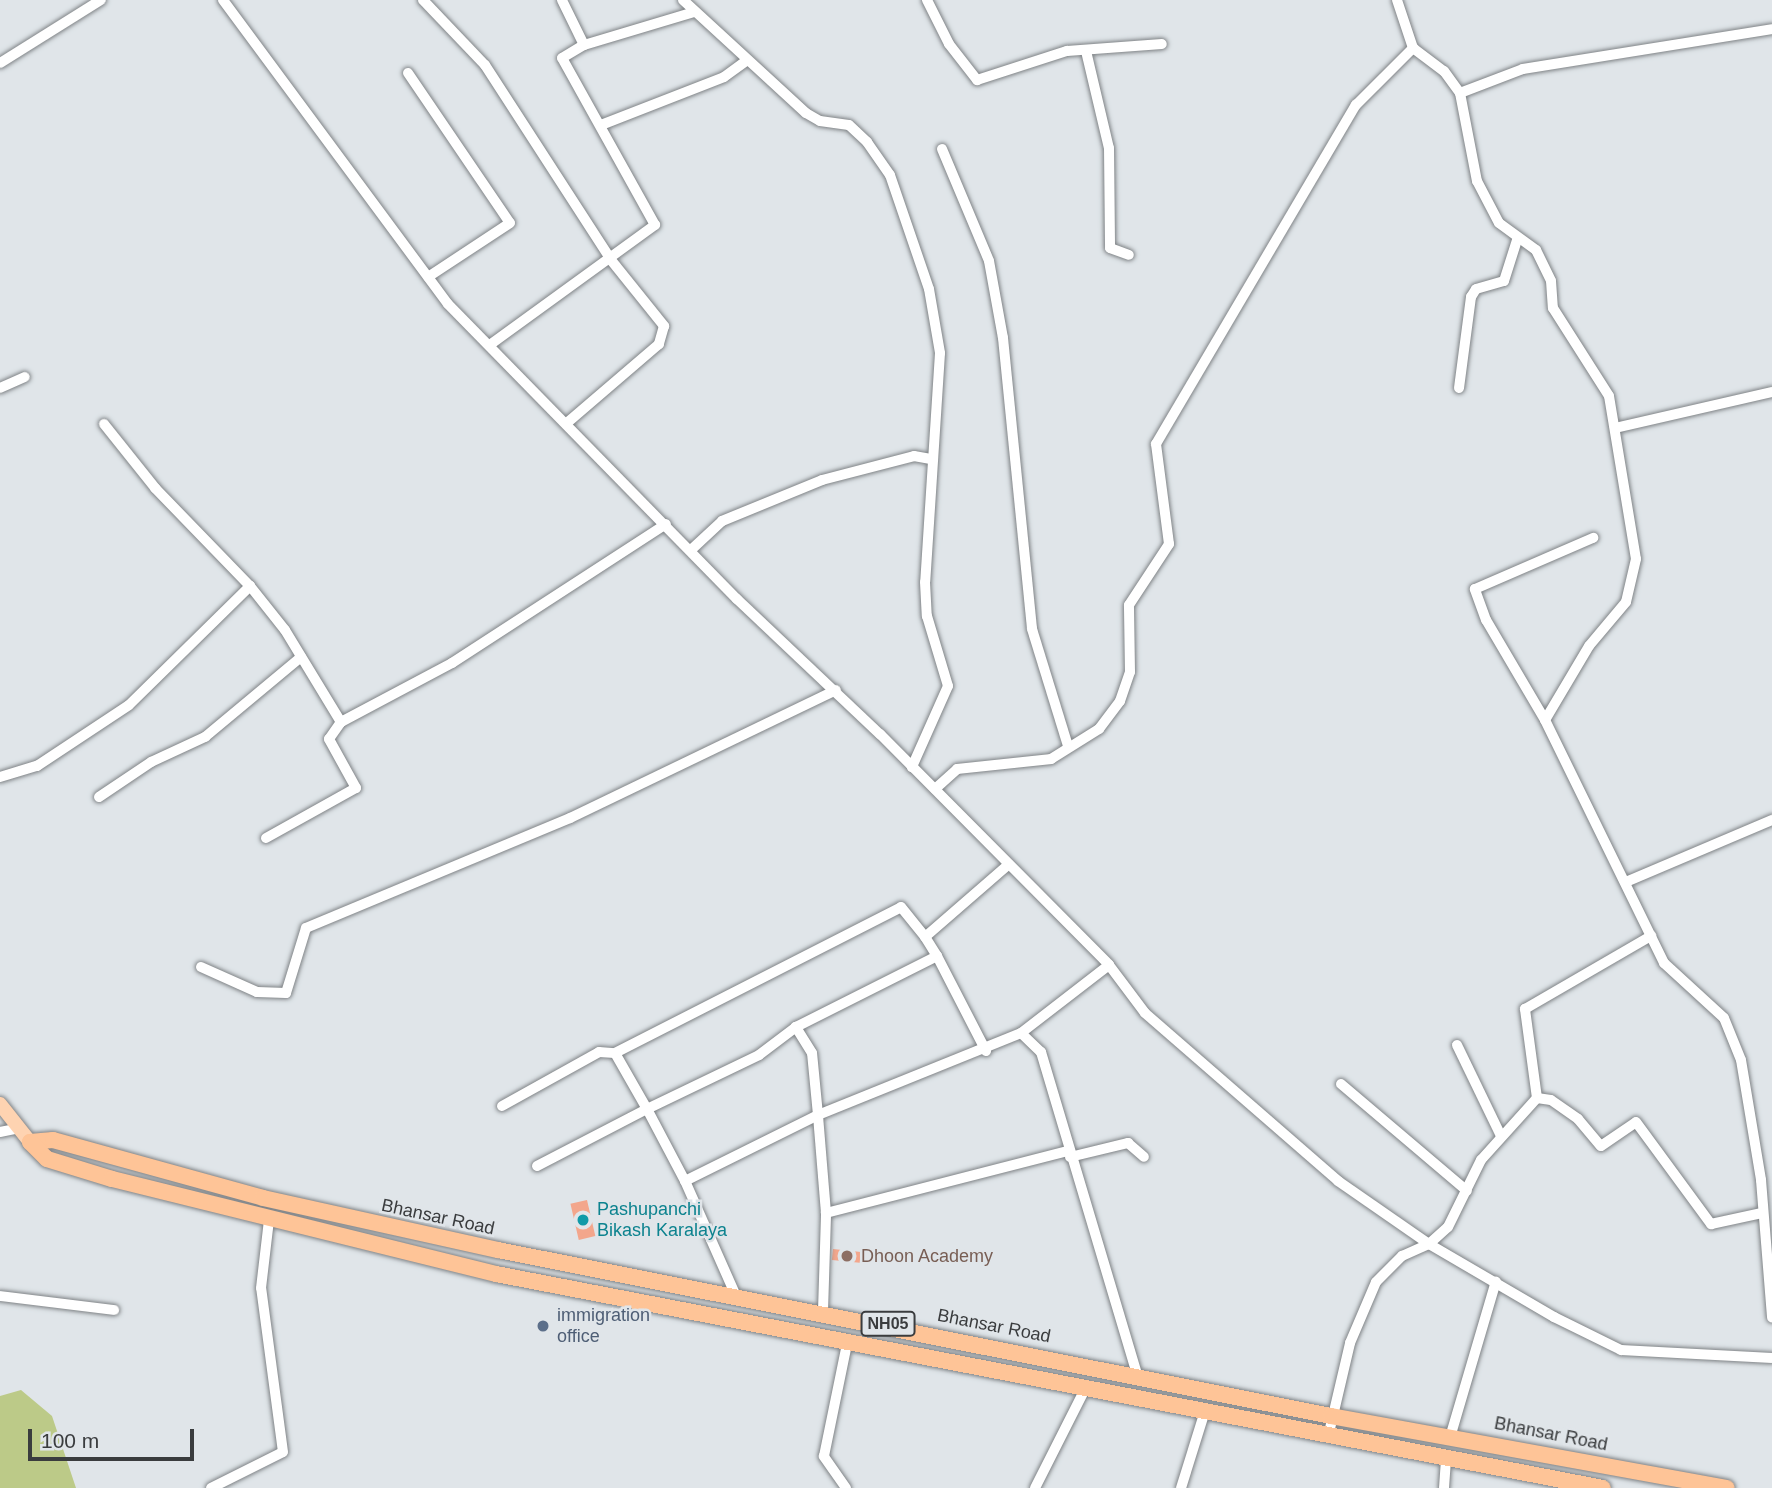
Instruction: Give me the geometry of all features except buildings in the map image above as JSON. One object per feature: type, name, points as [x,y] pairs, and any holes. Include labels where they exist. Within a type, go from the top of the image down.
[{"type":"highway","name":"Bhansar Road","points":[[30,1142],[53,1140],[263,1198],[736,1296],[823,1311],[1331,1416],[1451,1434],[1727,1488]]},
{"type":"highway","name":"NH05","points":[[30,1142],[47,1159],[270,1220],[496,1274],[1204,1414],[1446,1455],[1603,1488]]},
{"type":"main road","name":"NH05","points":[[1,1103],[16,1129],[30,1142]]},
{"type":"street","points":[[0,63],[102,0]]},
{"type":"street","points":[[223,0],[428,276],[491,344],[516,376],[568,422],[737,599],[836,690],[1109,965],[1145,1013],[1338,1181],[1429,1244],[1496,1282],[1620,1350],[1772,1358]]},
{"type":"street","points":[[423,0],[485,65],[611,260],[665,334],[568,422]]},
{"type":"street","points":[[562,0],[584,45]]},
{"type":"street","points":[[683,0],[746,61],[818,121],[849,125],[890,175],[929,289],[940,353],[931,459],[927,616],[948,686],[912,767]]},
{"type":"street","points":[[927,0],[949,44],[977,80],[1059,53],[1162,44]]},
{"type":"street","points":[[1397,0],[1413,48],[1444,71],[1460,93],[1477,181],[1499,223],[1517,240],[1536,250],[1551,281],[1553,308],[1609,396],[1636,559],[1626,603],[1589,646],[1545,720]]},
{"type":"street","points":[[491,344],[611,260],[655,225],[562,58],[584,45],[694,12]]},
{"type":"street","points":[[1460,93],[1523,69],[1772,29]]},
{"type":"street","points":[[935,789],[957,769],[1051,759],[1098,729],[1119,701],[1130,672],[1129,605],[1169,544],[1156,444],[1356,105],[1413,48]]},
{"type":"street","points":[[1086,51],[1109,148],[1110,248],[1129,256]]},
{"type":"street","points":[[601,125],[724,77],[746,61]]},
{"type":"street","points":[[408,73],[510,223],[428,276]]},
{"type":"street","points":[[942,149],[989,261],[1003,338],[1032,629],[1068,746]]},
{"type":"street","points":[[1459,388],[1471,297],[1476,289],[1504,281],[1517,240]]},
{"type":"street","points":[[0,388],[24,377]]},
{"type":"street","points":[[1615,428],[1772,392]]},
{"type":"street","points":[[104,424],[155,488],[250,586],[301,657],[341,722]]},
{"type":"street","points":[[692,549],[722,521],[822,480],[914,456],[931,459]]},
{"type":"street","points":[[267,838],[356,788],[329,739],[341,722],[452,663],[666,524]]},
{"type":"street","points":[[1593,538],[1475,589],[1486,620],[1545,720],[1664,963],[1724,1018],[1741,1060],[1750,1093],[1772,1318]]},
{"type":"street","points":[[0,777],[37,766],[129,705],[250,586]]},
{"type":"street","points":[[99,797],[151,762],[205,737],[301,657]]},
{"type":"street","points":[[201,967],[257,992],[286,993],[306,928],[570,818],[836,690]]},
{"type":"street","points":[[1626,882],[1772,820]]},
{"type":"street","points":[[925,937],[1009,864]]},
{"type":"street","points":[[502,1106],[598,1052],[615,1053],[901,907],[937,956],[986,1051]]},
{"type":"street","points":[[1537,1098],[1525,1009],[1651,936]]},
{"type":"street","points":[[537,1166],[647,1108],[760,1055],[796,1027],[937,956]]},
{"type":"street","points":[[685,1181],[818,1115],[986,1051],[1021,1032],[1109,965]]},
{"type":"street","points":[[796,1027],[812,1054],[818,1115],[827,1213],[823,1311]]},
{"type":"street","points":[[1021,1032],[1041,1052],[1069,1154],[1137,1375]]},
{"type":"street","points":[[1457,1045],[1500,1134]]},
{"type":"street","points":[[615,1053],[685,1181],[736,1296]]},
{"type":"street","points":[[1342,1084],[1467,1191]]},
{"type":"street","points":[[1328,1437],[1350,1343],[1377,1282],[1402,1256],[1429,1244],[1448,1227],[1500,1134],[1537,1098]]},
{"type":"street","points":[[1537,1098],[1551,1100],[1578,1119],[1601,1146],[1636,1122],[1711,1224],[1762,1213]]},
{"type":"street","points":[[0,1132],[16,1129]]},
{"type":"street","points":[[827,1213],[1069,1154],[1128,1143],[1144,1157]]},
{"type":"street","points":[[211,1488],[283,1452],[261,1288],[270,1220]]},
{"type":"street","points":[[1768,1262],[1772,1234]]},
{"type":"street","points":[[1451,1434],[1496,1282]]},
{"type":"street","points":[[0,1296],[114,1310]]},
{"type":"street","points":[[846,1488],[824,1456],[848,1344]]},
{"type":"street","points":[[1035,1488],[1085,1389]]},
{"type":"street","points":[[1181,1488],[1204,1414]]},
{"type":"street","points":[[1444,1488],[1446,1455]]},
{"type":"green space","points":[[21,1390],[52,1416],[76,1488],[0,1488],[0,1396]]},
{"type":"place","name":"Pashupanchi Bikash Karalaya","points":[[583,1220]]},
{"type":"place","name":"Dhoon Academy","points":[[847,1256]]},
{"type":"place","name":"immigration office","points":[[543,1326]]}]
